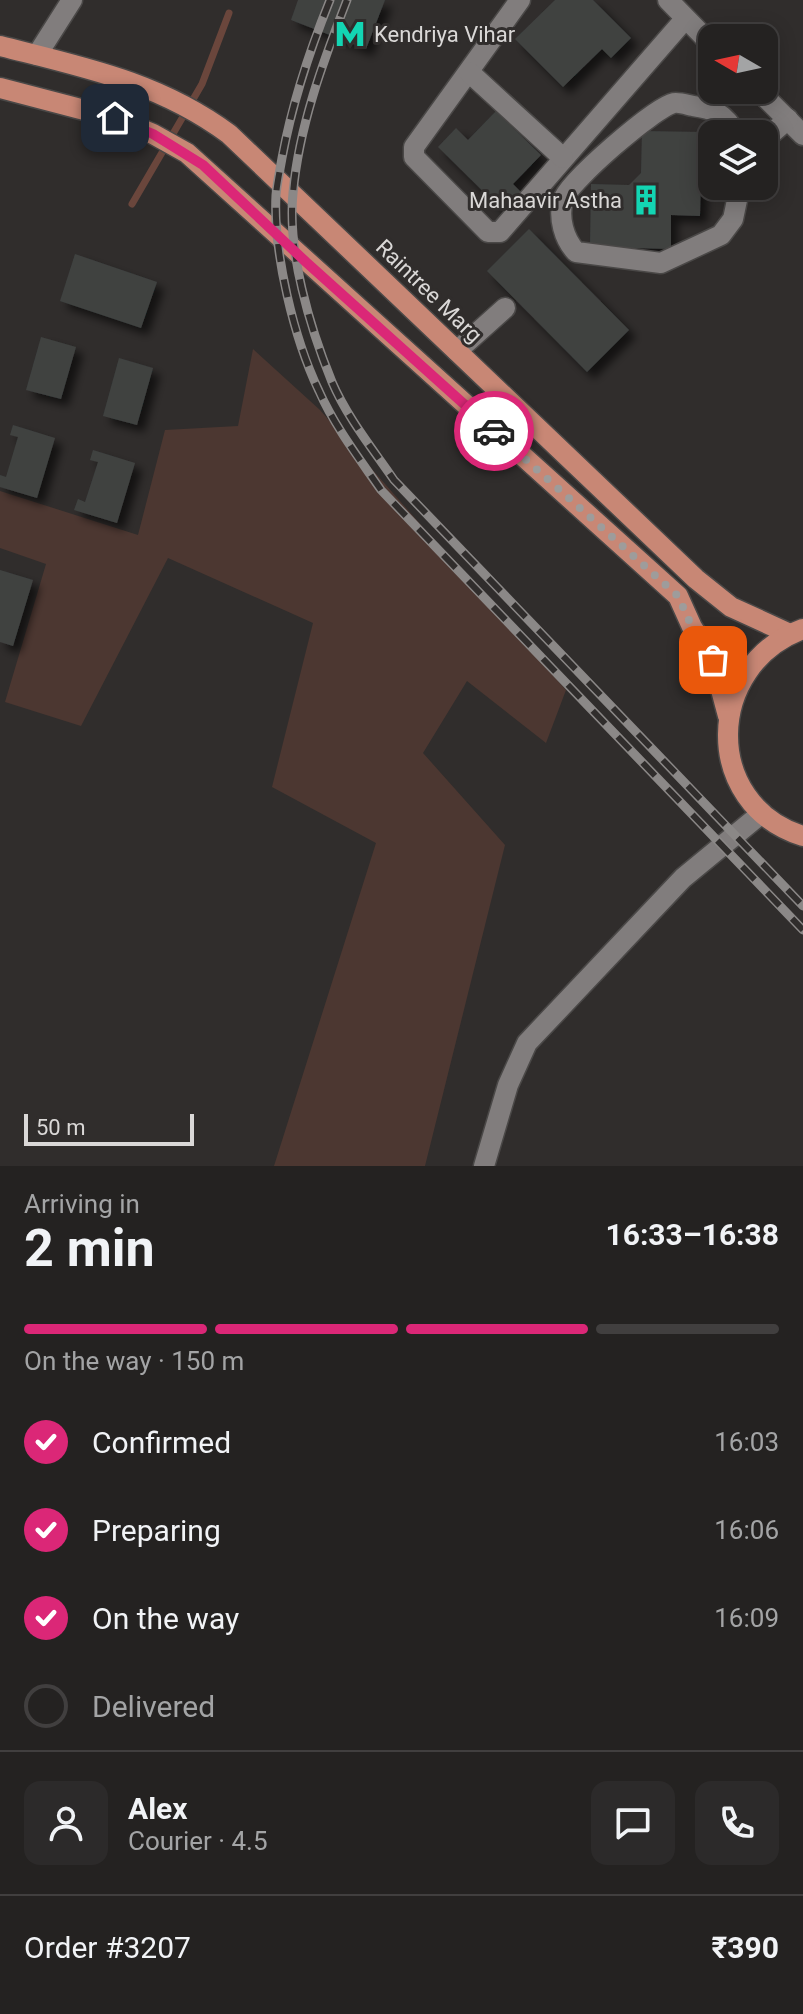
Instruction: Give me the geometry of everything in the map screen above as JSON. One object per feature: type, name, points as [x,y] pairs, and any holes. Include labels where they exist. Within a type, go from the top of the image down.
[{"type":"main road","name":"Raintree Marg","points":[[0,46],[128,79],[181,102],[229,134],[696,579],[731,607],[796,632]]},
{"type":"main road","points":[[0,88],[115,118],[162,138],[203,165],[306,262],[678,596],[692,627],[713,660],[728,716],[727,738],[734,769],[748,797],[762,813],[780,826],[803,836]]},
{"type":"main road","points":[[728,716],[743,676],[772,645],[796,632]]},
{"type":"street","points":[[37,55],[72,0]]},
{"type":"street","points":[[520,0],[414,147],[414,157],[488,232],[500,232],[685,19]]},
{"type":"street","points":[[668,0],[698,32]]},
{"type":"street","points":[[469,72],[563,158]]},
{"type":"street","points":[[729,120],[714,109],[674,103],[635,127],[572,185],[563,200],[564,233],[576,252],[661,263],[721,235],[733,219],[737,200]]},
{"type":"street","points":[[772,104],[803,135]]},
{"type":"street","points":[[778,128],[788,119]]},
{"type":"street","points":[[457,351],[505,308]]},
{"type":"street","points":[[484,1166],[508,1085],[527,1043],[683,878],[762,813]]},
{"type":"shaded area","points":[[253,349],[320,410],[566,690],[546,743],[467,681],[423,753],[505,845],[425,1166],[274,1166],[376,843],[272,787],[313,623],[168,558],[81,726],[5,702],[46,564],[0,548],[0,491],[138,535],[165,430],[238,426]]},
{"type":"building","name":"Kendriya Vihar","points":[[298,0],[385,0],[366,49],[291,20]]},
{"type":"building","points":[[555,0],[593,0],[631,38],[611,58],[602,49],[563,87],[515,39]]},
{"type":"building","points":[[496,111],[541,155],[513,184],[522,193],[504,212],[438,147],[456,128],[468,140]]},
{"type":"building","name":"Mahaavir Astha","points":[[642,131],[698,132],[700,216],[671,215],[671,249],[590,247],[591,184],[629,185],[641,173]]},
{"type":"building","points":[[529,229],[629,330],[587,372],[487,271]]},
{"type":"building","points":[[75,254],[157,282],[141,328],[60,301]]},
{"type":"building","points":[[41,337],[76,347],[61,399],[26,390]]},
{"type":"building","points":[[119,358],[153,368],[137,425],[103,416]]},
{"type":"building","points":[[13,425],[55,438],[37,498],[0,487],[0,475],[6,477],[18,437],[10,435]]},
{"type":"building","points":[[93,450],[135,463],[117,523],[74,510],[78,499],[85,502],[98,462],[90,460]]},
{"type":"building","points":[[0,570],[33,580],[13,646],[0,642]]},
{"type":"waterway","points":[[132,204],[202,84],[229,13]]},
{"type":"railway","points":[[330,0],[296,98],[276,195],[278,242],[287,295],[301,346],[325,404],[381,490],[803,930]]},
{"type":"railway","points":[[347,0],[306,119],[296,168],[292,216],[302,289],[316,338],[338,395],[394,480],[803,906]]},
{"type":"way so far","points":[[494,431],[678,596],[692,627],[713,660]]},
{"type":"place","name":"Kendriya Vihar","points":[[350,34]]},
{"type":"place","name":"Mahaavir Astha","points":[[646,200]]},
{"type":"route","points":[[115,118],[153,134],[203,165],[494,431]]}]
